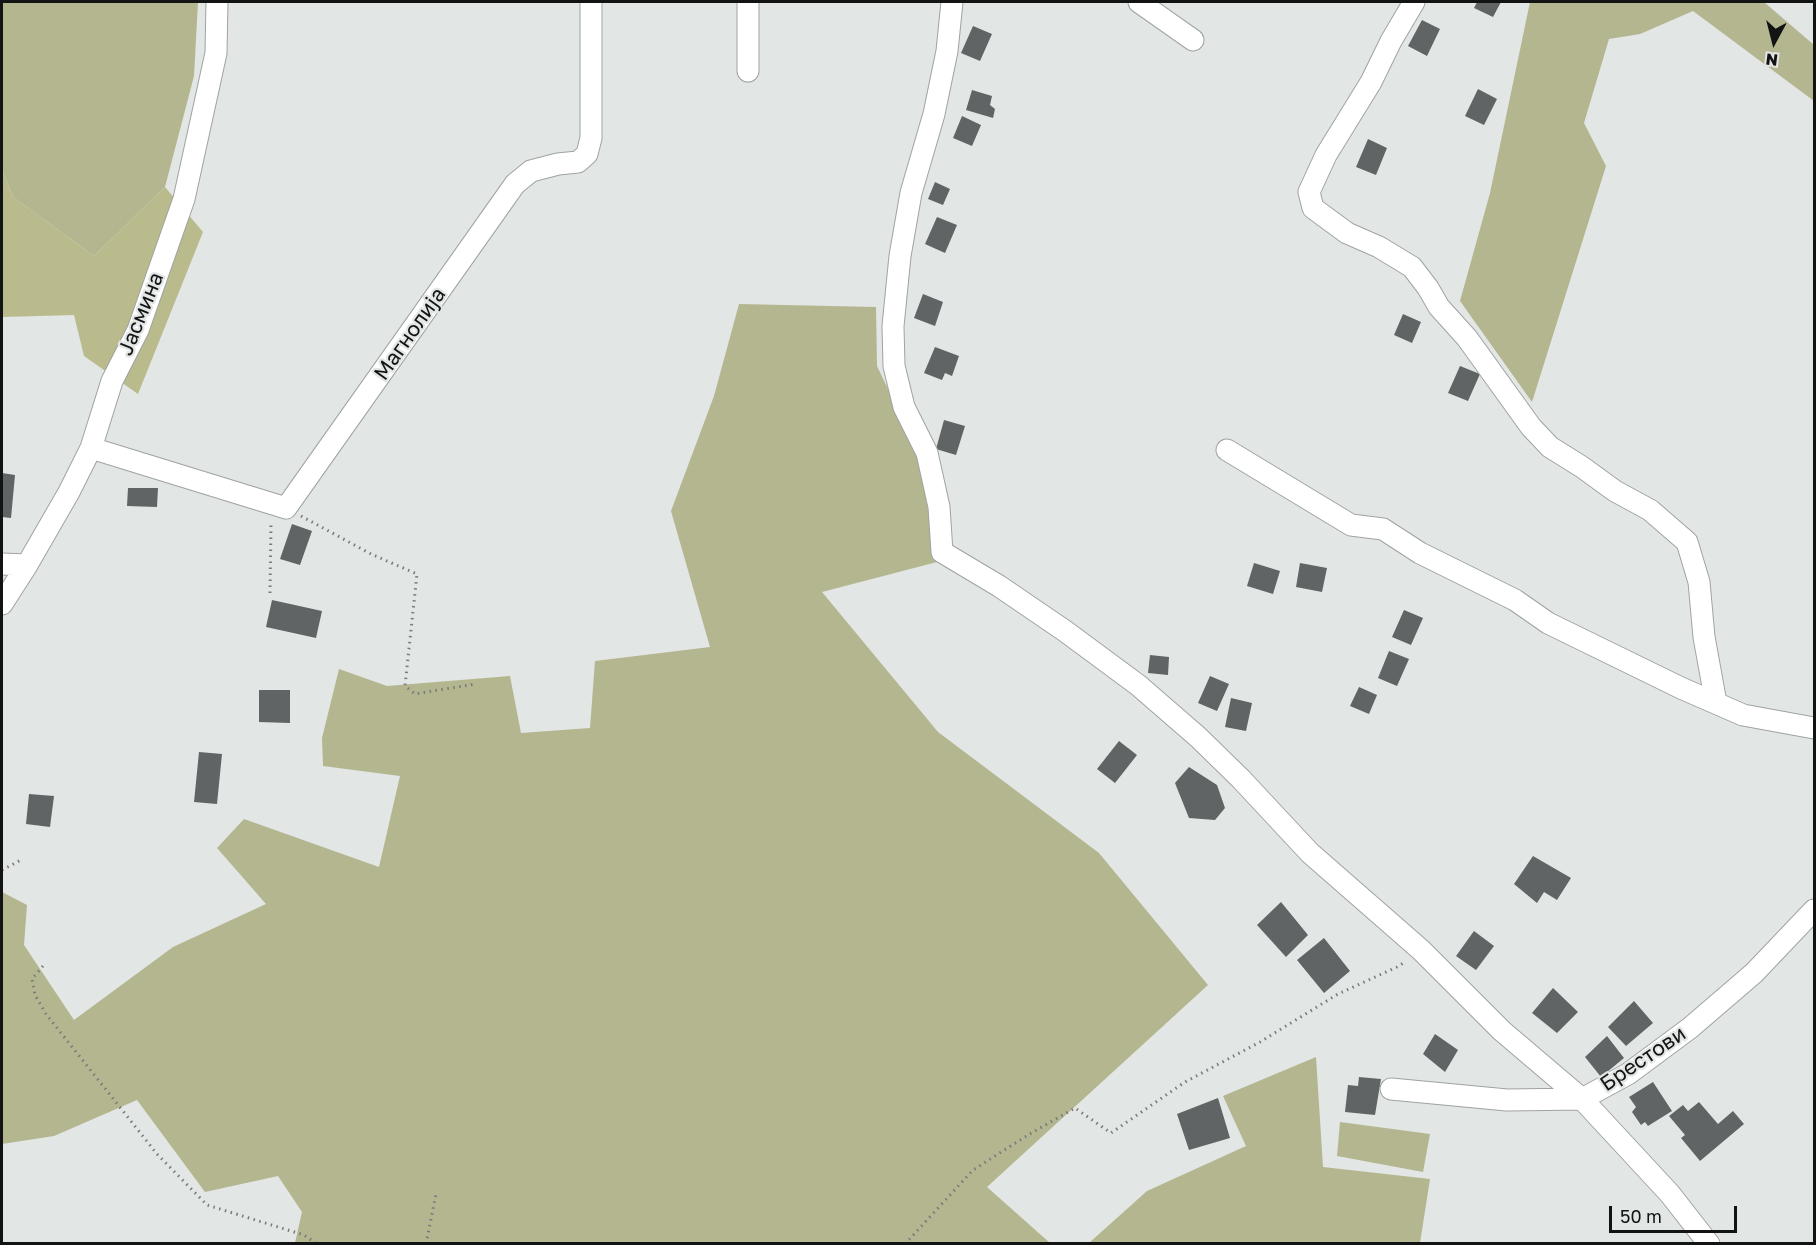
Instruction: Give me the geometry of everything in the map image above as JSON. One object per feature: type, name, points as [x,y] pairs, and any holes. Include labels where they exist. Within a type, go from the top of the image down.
[{"type":"street","name":"Јасмина","points":[[2,604],[69,492],[91,448],[112,381],[138,330],[184,199],[216,53],[217,2]]},
{"type":"street","name":"Магнолија","points":[[279,506],[515,184],[531,171],[578,162],[587,154],[591,138],[591,2]]},
{"type":"street","points":[[748,2],[748,71]]},
{"type":"street","points":[[952,2],[947,51],[934,114],[909,203],[900,256],[893,326],[894,366],[904,407],[927,453],[939,507],[942,552],[999,586],[1138,685],[1198,737],[1310,853],[1421,950],[1502,1031],[1582,1099],[1670,1194],[1709,1244]]},
{"type":"street","points":[[1138,2],[1193,40]]},
{"type":"street","points":[[1414,2],[1371,82],[1326,155],[1310,192],[1313,208],[1347,233],[1378,247],[1412,267],[1439,307],[1467,338],[1531,427],[1550,447],[1615,491],[1650,510],[1687,542],[1700,582],[1704,638],[1716,703]]},
{"type":"street","points":[[91,448],[279,506]]},
{"type":"street","points":[[1227,450],[1351,525],[1383,529],[1420,553],[1515,600],[1548,623],[1604,652],[1743,714],[1815,728]]},
{"type":"street","points":[[2,564],[27,565]]},
{"type":"street","name":"Брестови","points":[[1391,1089],[1507,1100],[1582,1099],[1628,1074],[1690,1028],[1754,973],[1815,910]]},
{"type":"path","points":[[270,593],[279,506],[371,554],[417,574],[405,686],[415,694],[475,684]]},
{"type":"path","points":[[2,870],[24,859]]},
{"type":"path","points":[[905,1244],[973,1170],[1065,1113],[1074,1108],[1111,1133],[1185,1082],[1260,1042],[1338,994],[1397,967],[1421,950]]},
{"type":"path","points":[[43,966],[32,979],[35,995],[46,1014],[157,1154],[207,1205],[304,1235],[317,1244]]},
{"type":"path","points":[[426,1244],[436,1194]]},
{"type":"green space","points":[[2,2],[198,2],[194,76],[165,187],[94,256],[13,197],[2,170]]},
{"type":"green space","points":[[1530,2],[1764,2],[1814,45],[1814,101],[1693,11],[1640,34],[1609,39],[1584,123],[1606,166],[1532,402],[1460,301],[1490,193]]},
{"type":"green space","points":[[2,170],[13,197],[94,256],[165,187],[203,232],[138,394],[84,356],[74,315],[2,317]]},
{"type":"green space","points":[[739,304],[876,307],[877,366],[918,452],[937,562],[822,592],[938,732],[1099,853],[1208,985],[987,1187],[1050,1243],[295,1243],[302,1212],[278,1176],[205,1192],[137,1100],[54,1136],[2,1144],[2,892],[27,905],[24,945],[74,1020],[173,947],[266,904],[217,848],[244,819],[379,867],[400,776],[323,766],[322,738],[339,669],[387,686],[510,676],[521,733],[590,728],[595,661],[710,647],[671,511],[714,396]]},
{"type":"green space","points":[[1316,1057],[1323,1167],[1430,1179],[1420,1243],[1089,1243],[1147,1191],[1246,1146],[1223,1096]]},
{"type":"green space","points":[[1340,1122],[1430,1134],[1423,1172],[1337,1156]]},
{"type":"building","points":[[1477,2],[1501,2],[1493,17],[1474,8]]},
{"type":"building","points":[[1422,20],[1440,29],[1427,56],[1408,46]]},
{"type":"building","points":[[973,26],[992,34],[980,61],[961,53]]},
{"type":"building","points":[[1478,89],[1497,99],[1484,125],[1465,116]]},
{"type":"building","points":[[972,90],[992,96],[990,105],[995,109],[993,118],[966,110]]},
{"type":"building","points":[[962,116],[981,125],[972,146],[953,138]]},
{"type":"building","points":[[1368,139],[1387,148],[1376,175],[1356,167]]},
{"type":"building","points":[[935,182],[950,189],[943,205],[928,199]]},
{"type":"building","points":[[937,217],[957,225],[945,253],[925,244]]},
{"type":"building","points":[[923,294],[943,302],[935,326],[914,318]]},
{"type":"building","points":[[1403,314],[1421,322],[1412,343],[1394,335]]},
{"type":"building","points":[[935,347],[959,356],[952,376],[945,373],[942,380],[924,373]]},
{"type":"building","points":[[1460,366],[1480,374],[1468,401],[1448,393]]},
{"type":"building","points":[[944,420],[965,426],[956,455],[936,449]]},
{"type":"building","points":[[2,473],[15,475],[11,518],[2,517]]},
{"type":"building","points":[[128,488],[158,488],[157,507],[127,506]]},
{"type":"building","points":[[292,524],[312,531],[300,565],[280,559]]},
{"type":"building","points":[[1254,563],[1280,571],[1273,594],[1247,586]]},
{"type":"building","points":[[1300,563],[1327,568],[1322,592],[1296,587]]},
{"type":"building","points":[[272,600],[322,611],[316,638],[266,627]]},
{"type":"building","points":[[1404,610],[1423,618],[1411,645],[1392,637]]},
{"type":"building","points":[[1389,651],[1409,659],[1397,686],[1378,678]]},
{"type":"building","points":[[1150,655],[1169,657],[1168,675],[1148,673]]},
{"type":"building","points":[[1210,676],[1229,684],[1217,711],[1198,703]]},
{"type":"building","points":[[1359,687],[1377,695],[1369,714],[1350,706]]},
{"type":"building","points":[[259,690],[290,690],[290,723],[259,722]]},
{"type":"building","points":[[1231,698],[1252,703],[1246,731],[1225,727]]},
{"type":"building","points":[[1119,741],[1137,755],[1115,783],[1097,769]]},
{"type":"building","points":[[199,752],[222,754],[217,804],[194,802]]},
{"type":"building","points":[[1189,767],[1217,785],[1225,808],[1215,820],[1189,818],[1175,783]]},
{"type":"building","points":[[29,794],[54,796],[50,827],[26,824]]},
{"type":"building","points":[[1533,856],[1571,878],[1557,900],[1544,892],[1537,903],[1514,884]]},
{"type":"building","points":[[1281,902],[1308,935],[1286,957],[1257,925]]},
{"type":"building","points":[[1474,931],[1494,946],[1476,970],[1456,956]]},
{"type":"building","points":[[1324,938],[1350,971],[1324,993],[1297,960]]},
{"type":"building","points":[[1553,988],[1578,1012],[1557,1033],[1532,1013]]},
{"type":"building","points":[[1634,1001],[1653,1023],[1626,1046],[1608,1027]]},
{"type":"building","points":[[1435,1034],[1458,1050],[1445,1072],[1423,1054]]},
{"type":"building","points":[[1607,1036],[1624,1058],[1601,1077],[1585,1057]]},
{"type":"building","points":[[1359,1077],[1381,1079],[1375,1115],[1345,1112],[1348,1085],[1358,1086]]},
{"type":"building","points":[[1653,1082],[1672,1111],[1648,1126],[1645,1122],[1641,1125],[1632,1112],[1636,1107],[1629,1097]]},
{"type":"building","points":[[1218,1098],[1230,1138],[1189,1150],[1177,1114]]},
{"type":"building","points":[[1699,1102],[1718,1124],[1733,1111],[1744,1124],[1700,1161],[1681,1138],[1685,1135],[1669,1116],[1683,1105],[1688,1111]]}]
